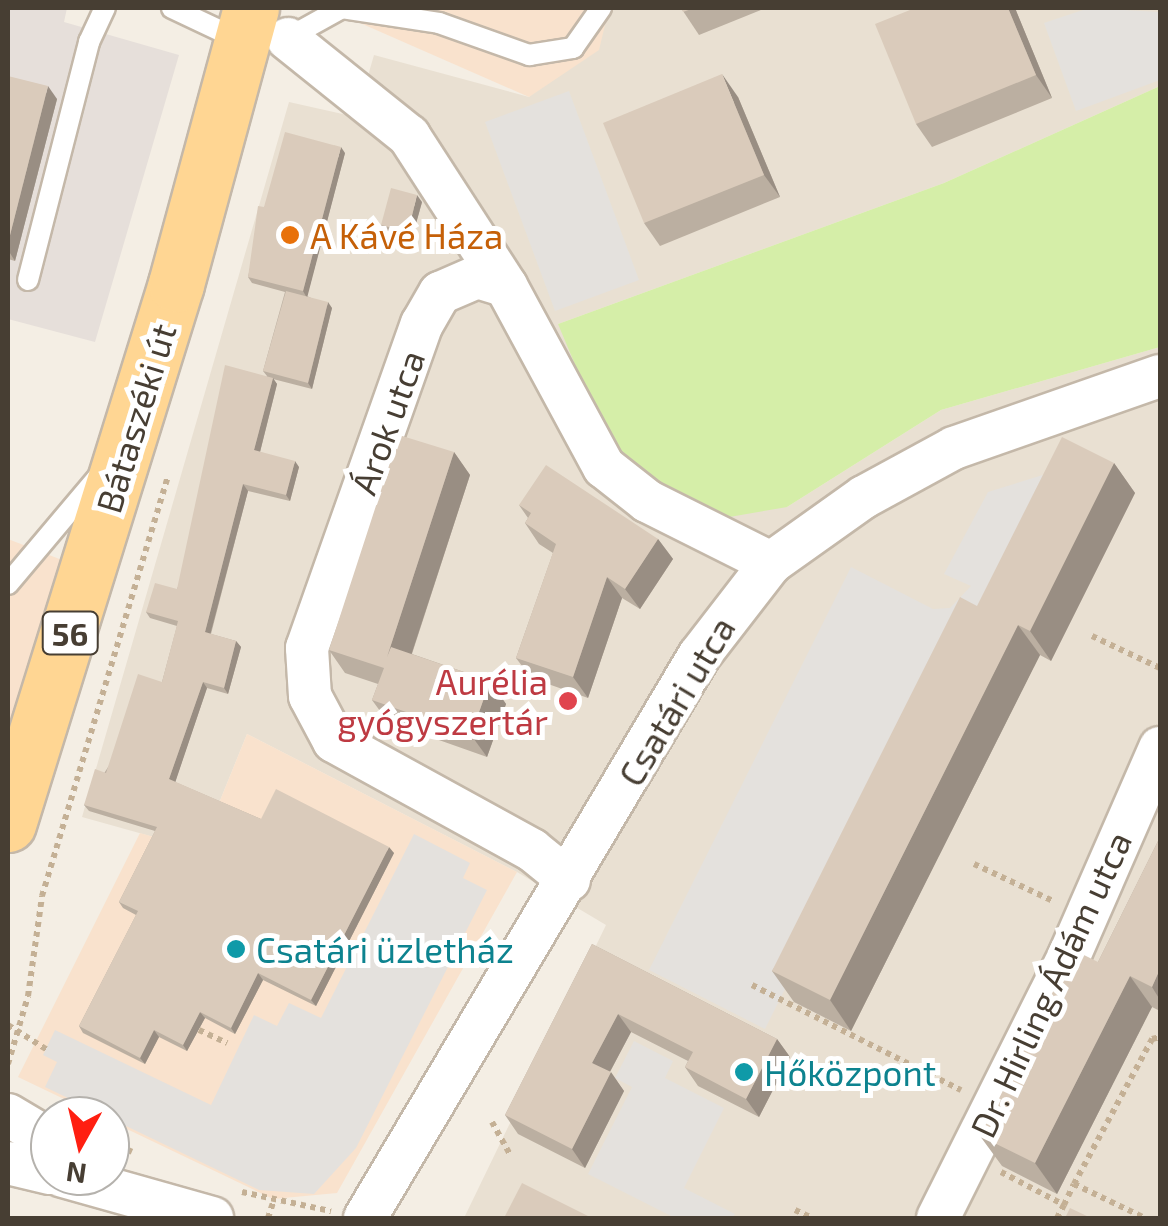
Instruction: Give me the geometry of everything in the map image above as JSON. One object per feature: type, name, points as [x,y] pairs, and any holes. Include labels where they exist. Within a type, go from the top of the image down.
[{"type":"main road","name":"Bátaszéki út","points":[[8,824],[261,29]]},
{"type":"street","points":[[261,29],[409,136],[506,286],[604,467],[648,501],[771,563]]},
{"type":"street","name":"Árok utca","points":[[506,286],[477,277],[453,284],[422,324],[306,648],[310,696],[334,741],[532,850],[569,880]]},
{"type":"street","name":"Csatári utca","points":[[365,1218],[699,656],[771,563],[864,496],[954,448],[1160,376]]},
{"type":"street","name":"Dr. Hirling Ádám utca","points":[[938,1218],[1157,761]]},
{"type":"street","points":[[8,1115],[30,1128]]},
{"type":"street","points":[[115,1196],[144,1207],[212,1218]]},
{"type":"lane","points":[[28,280],[89,42],[105,8]]},
{"type":"lane","points":[[172,8],[261,29],[342,8],[439,23],[529,55],[573,48],[601,8]]},
{"type":"lane","points":[[8,584],[129,440]]},
{"type":"path","points":[[1092,636],[1160,668]]},
{"type":"path","points":[[974,864],[1086,916]]},
{"type":"path","points":[[752,985],[993,1107]]},
{"type":"path","points":[[8,1025],[49,1050]]},
{"type":"path","points":[[199,1030],[227,1043]]},
{"type":"path","points":[[1057,1218],[1152,1039],[1160,1037]]},
{"type":"path","points":[[492,1122],[511,1156]]},
{"type":"path","points":[[969,1155],[1064,1205]]},
{"type":"path","points":[[1074,1184],[1144,1218]]},
{"type":"path","points":[[268,1218],[274,1203]]},
{"type":"path","points":[[795,1210],[812,1218]]},
{"type":"shaded area","points":[[8,8],[67,8],[64,22],[179,55],[95,342],[8,319]]},
{"type":"shaded area","points":[[326,8],[609,8],[599,50],[529,97]]},
{"type":"shaded area","points":[[609,8],[1160,8],[1160,86],[944,183],[558,324],[787,507],[941,410],[1160,347],[1160,1218],[464,1218],[606,925],[517,872],[247,734],[200,850],[82,817],[289,102],[356,117],[374,55],[529,97]]},
{"type":"shaded area","points":[[1089,8],[1160,12],[1160,80],[1076,111],[1044,23]]},
{"type":"shaded area","points":[[569,91],[639,280],[555,311],[485,122]]},
{"type":"shaded area","points":[[1075,465],[972,615],[765,1029],[649,970],[851,567],[933,609],[950,608],[971,586],[944,574],[988,492]]},
{"type":"shaded area","points":[[8,539],[62,560],[8,743]]},
{"type":"shaded area","points":[[247,734],[517,872],[337,1193],[273,1199],[130,1131],[130,1096],[58,1096],[18,1077],[140,833],[200,850]]},
{"type":"shaded area","points":[[414,834],[470,863],[463,878],[487,890],[356,1148],[314,1194],[259,1190],[130,1128],[130,1096],[64,1096],[45,1087],[57,1062],[43,1055],[55,1030],[211,1105],[254,1015],[277,1026],[289,1003],[321,1018]]},
{"type":"shaded area","points":[[634,1041],[673,1061],[665,1078],[724,1108],[684,1188],[735,1214],[732,1218],[675,1218],[588,1174],[632,1087],[615,1078]]},
{"type":"green space","points":[[1160,86],[1160,347],[941,410],[787,507],[712,520],[611,450],[558,324],[944,183]]},
{"type":"building","points":[[915,8],[1008,8],[1036,75],[916,124],[875,24]]},
{"type":"building","points":[[722,74],[764,175],[644,223],[603,123]]},
{"type":"building","points":[[8,76],[48,86],[8,243]]},
{"type":"building","points":[[285,132],[341,147],[303,291],[248,277],[258,206],[264,207]]},
{"type":"building","points":[[391,188],[417,195],[408,232],[381,225]]},
{"type":"building","points":[[286,291],[328,302],[308,383],[263,371]]},
{"type":"building","points":[[225,365],[273,378],[254,450],[295,461],[286,495],[243,484],[205,632],[236,641],[224,688],[203,682],[169,779],[261,819],[276,789],[389,847],[311,1000],[258,973],[231,1028],[200,1012],[183,1045],[154,1030],[140,1058],[79,1026],[138,911],[119,902],[157,827],[84,805],[95,769],[106,773],[138,674],[162,682],[178,621],[146,612],[155,583],[177,589]]},
{"type":"building","points":[[399,435],[454,452],[387,657],[391,647],[490,681],[471,735],[372,700],[384,668],[329,650]]},
{"type":"building","points":[[1062,437],[1114,463],[1030,631],[1018,625],[830,1000],[772,971],[960,597],[977,606]]},
{"type":"building","points":[[546,465],[658,539],[625,589],[607,577],[573,677],[516,658],[556,544],[525,523],[531,513],[519,505]]},
{"type":"building","points":[[1160,837],[1160,969],[1152,987],[1130,976],[1035,1163],[980,1136],[1074,950],[1098,962]]},
{"type":"building","points":[[592,944],[777,1039],[746,1099],[685,1067],[693,1052],[618,1014],[592,1063],[611,1072],[572,1149],[505,1115]]},
{"type":"building","points":[[522,1183],[592,1218],[504,1218]]},
{"type":"building","points":[[1070,1208],[1091,1218],[1065,1218]]},
{"type":"place","name":"A Kávé Háza","points":[[290,235]]},
{"type":"place","name":"Aurélia gyógyszertár","points":[[568,701]]},
{"type":"place","name":"Csatári üzletház","points":[[236,949]]},
{"type":"place","name":"Hőközpont","points":[[744,1072]]}]
